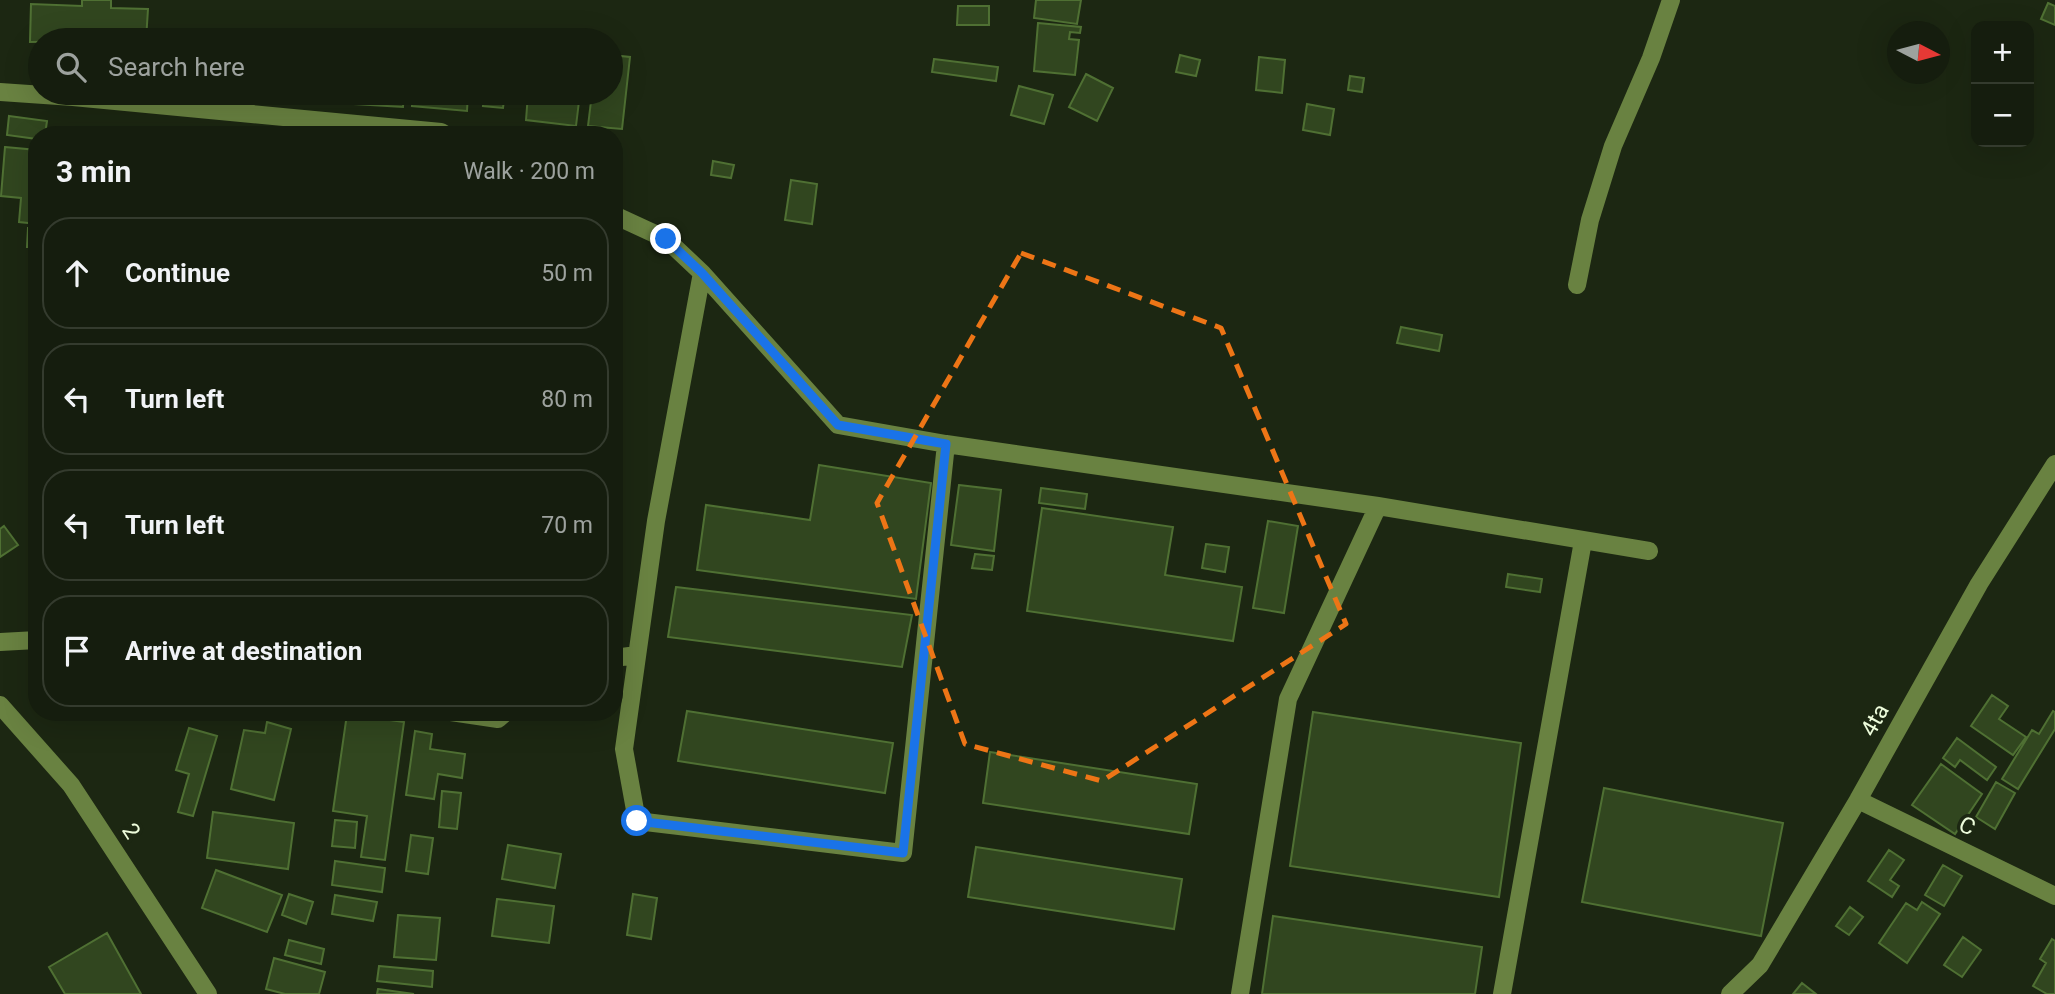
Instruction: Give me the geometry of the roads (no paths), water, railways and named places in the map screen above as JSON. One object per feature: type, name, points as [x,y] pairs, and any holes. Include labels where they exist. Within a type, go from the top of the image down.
[{"type":"street","points":[[1577,285],[1590,220],[1613,146],[1651,58],[1671,0]]},
{"type":"street","points":[[0,92],[28,94]]},
{"type":"street","points":[[158,105],[373,126]]},
{"type":"street","points":[[623,219],[666,239],[702,273],[838,425],[946,444],[1378,506],[1649,551]]},
{"type":"street","points":[[702,273],[656,521],[624,749],[637,821],[903,853],[946,444]]},
{"type":"street","name":"4ta","points":[[1730,994],[1760,965],[1858,800],[1979,584],[2055,464]]},
{"type":"street","points":[[1240,994],[1288,699],[1378,506]]},
{"type":"street","points":[[1502,994],[1583,541]]},
{"type":"street","points":[[0,642],[28,640]]},
{"type":"street","points":[[623,657],[637,655]]},
{"type":"street","name":"2","points":[[0,705],[71,785],[208,994]]},
{"type":"street","name":"C","points":[[1858,800],[2055,896]]}]
